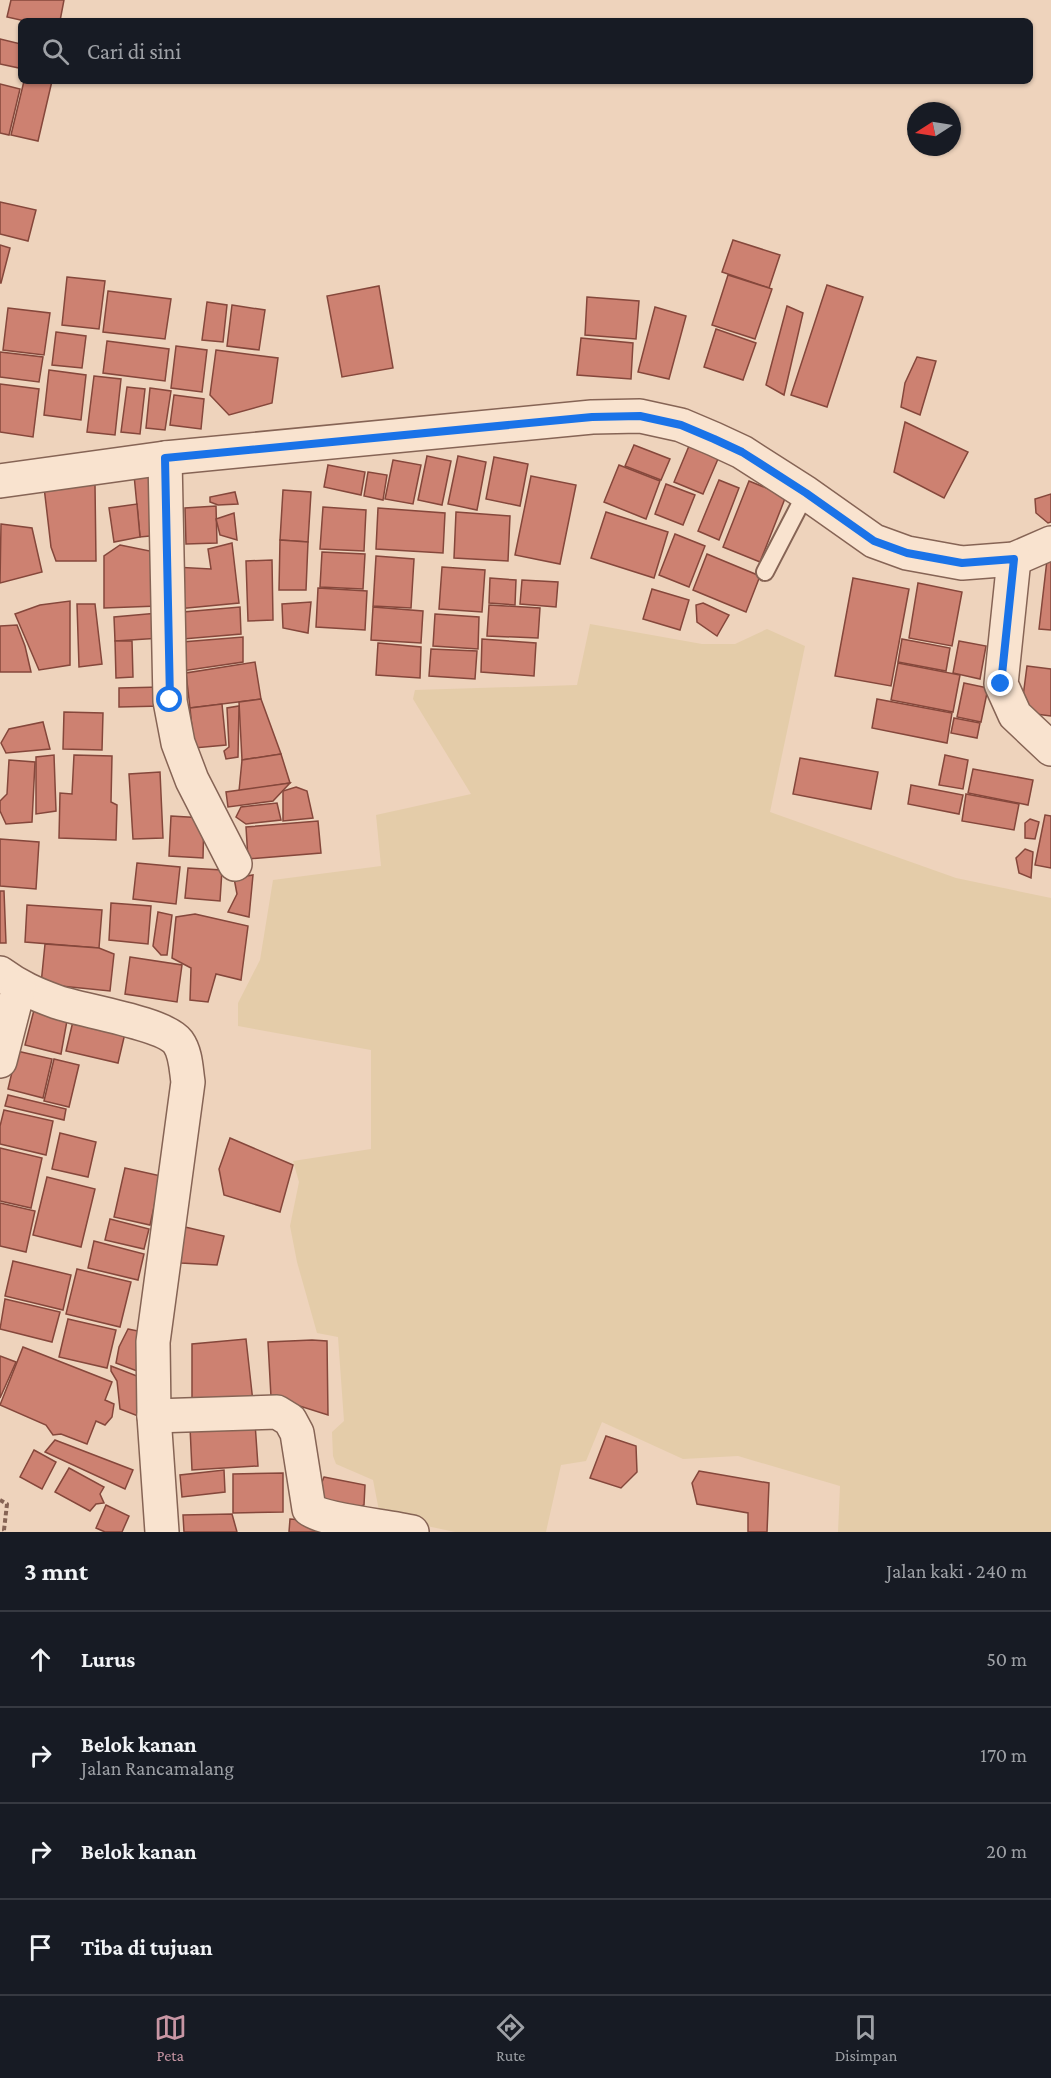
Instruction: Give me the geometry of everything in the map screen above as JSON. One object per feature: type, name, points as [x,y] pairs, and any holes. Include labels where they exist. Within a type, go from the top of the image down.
[{"type":"street","points":[[0,481],[165,458],[592,417],[640,416],[681,425],[732,447],[806,493],[874,541],[907,553],[962,563],[1014,559],[1051,543]]},
{"type":"street","points":[[165,458],[170,700],[178,742],[192,780],[235,864]]},
{"type":"street","points":[[1014,559],[1001,684],[1015,715],[1051,749]]},
{"type":"street","points":[[0,1061],[9,980],[59,1002],[163,1030],[178,1042],[186,1061],[188,1082],[153,1342],[154,1416],[162,1532]]},
{"type":"street","points":[[154,1416],[277,1412],[290,1420],[297,1433],[309,1509],[332,1517],[412,1532]]},
{"type":"lane","points":[[765,572],[806,493]]},
{"type":"path","points":[[0,1500],[7,1504],[4,1530],[6,1532]]},
{"type":"shaded area","points":[[590,624],[702,644],[735,644],[767,629],[805,646],[770,812],[956,878],[1051,898],[1051,1532],[838,1532],[840,1486],[738,1456],[683,1459],[602,1422],[586,1461],[561,1465],[546,1532],[455,1532],[380,1516],[373,1480],[336,1464],[333,1456],[332,1432],[344,1421],[338,1337],[317,1333],[297,1262],[290,1226],[299,1182],[293,1161],[371,1149],[371,1050],[238,1026],[238,1003],[260,960],[273,880],[381,866],[376,815],[471,794],[413,699],[415,690],[577,685]]},
{"type":"building","points":[[11,0],[64,0],[61,18],[18,19],[7,17]]},
{"type":"building","points":[[0,39],[18,43],[18,68],[0,64]]},
{"type":"building","points":[[0,84],[20,89],[9,135],[0,133]]},
{"type":"building","points":[[23,84],[51,84],[38,141],[11,135]]},
{"type":"building","points":[[0,202],[36,210],[28,241],[0,234]]},
{"type":"building","points":[[733,240],[780,255],[769,288],[722,272]]},
{"type":"building","points":[[0,245],[10,248],[1,283],[0,283]]},
{"type":"building","points":[[728,275],[772,289],[755,339],[712,325]]},
{"type":"building","points":[[67,277],[105,281],[99,329],[62,325]]},
{"type":"building","points":[[827,285],[863,297],[827,407],[791,395]]},
{"type":"building","points":[[379,286],[393,368],[342,377],[327,296]]},
{"type":"building","points":[[108,291],[171,299],[165,339],[103,332]]},
{"type":"building","points":[[587,297],[639,301],[636,339],[585,335]]},
{"type":"building","points":[[207,302],[227,305],[223,342],[202,340]]},
{"type":"building","points":[[232,305],[265,310],[259,350],[227,346]]},
{"type":"building","points":[[787,306],[803,313],[784,395],[766,385]]},
{"type":"building","points":[[655,307],[686,316],[669,379],[638,372]]},
{"type":"building","points":[[8,308],[50,313],[44,355],[3,350]]},
{"type":"building","points":[[716,329],[756,343],[743,380],[704,367]]},
{"type":"building","points":[[56,332],[86,336],[82,368],[52,365]]},
{"type":"building","points":[[581,338],[633,343],[631,379],[577,375]]},
{"type":"building","points":[[107,341],[169,349],[165,381],[103,373]]},
{"type":"building","points":[[176,346],[207,350],[202,392],[171,388]]},
{"type":"building","points":[[216,350],[278,358],[272,403],[229,415],[210,395]]},
{"type":"building","points":[[0,352],[43,357],[39,382],[0,377]]},
{"type":"building","points":[[917,357],[936,361],[920,415],[901,407],[905,383]]},
{"type":"building","points":[[49,370],[86,375],[81,420],[44,415]]},
{"type":"building","points":[[94,376],[121,379],[115,435],[87,432]]},
{"type":"building","points":[[0,384],[39,389],[33,437],[0,432]]},
{"type":"building","points":[[127,387],[145,389],[140,434],[121,432]]},
{"type":"building","points":[[150,388],[171,391],[165,430],[146,428]]},
{"type":"building","points":[[174,395],[204,399],[201,429],[170,425]]},
{"type":"building","points":[[905,422],[968,452],[944,498],[894,472]]},
{"type":"building","points":[[634,445],[670,459],[661,480],[625,466]]},
{"type":"building","points":[[689,446],[718,459],[703,494],[674,482]]},
{"type":"building","points":[[427,456],[451,461],[442,505],[418,500]]},
{"type":"building","points":[[458,456],[486,462],[477,510],[448,504]]},
{"type":"building","points":[[494,457],[528,464],[520,506],[486,499]]},
{"type":"building","points":[[393,460],[421,465],[413,504],[385,499]]},
{"type":"building","points":[[328,465],[365,472],[361,495],[324,487]]},
{"type":"building","points":[[619,465],[660,481],[646,519],[604,502]]},
{"type":"building","points":[[368,472],[387,475],[383,500],[364,496]]},
{"type":"building","points":[[155,473],[160,535],[140,537],[134,475]]},
{"type":"building","points":[[531,476],[576,485],[560,564],[515,555]]},
{"type":"building","points":[[719,480],[739,488],[719,540],[698,531]]},
{"type":"building","points":[[749,481],[786,496],[760,562],[723,547]]},
{"type":"building","points":[[666,484],[695,495],[683,525],[655,514]]},
{"type":"building","points":[[95,485],[96,561],[56,561],[51,547],[44,487]]},
{"type":"building","points":[[283,490],[311,492],[308,542],[280,540]]},
{"type":"building","points":[[235,492],[238,504],[218,505],[210,502],[210,497]]},
{"type":"building","points":[[1051,494],[1051,522],[1048,523],[1036,513],[1035,499]]},
{"type":"building","points":[[137,504],[140,537],[114,542],[109,508]]},
{"type":"building","points":[[216,506],[217,543],[186,544],[185,508]]},
{"type":"building","points":[[323,507],[366,510],[364,551],[320,549]]},
{"type":"building","points":[[378,508],[445,513],[443,553],[376,549]]},
{"type":"building","points":[[456,512],[510,516],[508,561],[454,558]]},
{"type":"building","points":[[606,512],[668,532],[654,578],[591,558]]},
{"type":"building","points":[[234,513],[237,540],[220,535],[216,519]]},
{"type":"building","points":[[1,524],[32,528],[42,572],[0,583]]},
{"type":"building","points":[[675,534],[705,546],[689,587],[659,575]]},
{"type":"building","points":[[280,540],[308,542],[306,590],[279,590]]},
{"type":"building","points":[[232,543],[239,603],[177,609],[174,567],[211,569],[208,549]]},
{"type":"building","points":[[120,545],[155,552],[158,606],[104,608],[104,556]]},
{"type":"building","points":[[322,552],[365,554],[363,589],[320,587]]},
{"type":"building","points":[[707,554],[760,576],[746,612],[693,590]]},
{"type":"building","points":[[376,556],[414,559],[411,608],[373,606]]},
{"type":"building","points":[[272,560],[273,620],[248,621],[246,561]]},
{"type":"building","points":[[1047,560],[1051,561],[1051,630],[1039,629]]},
{"type":"building","points":[[442,567],[485,570],[482,612],[439,609]]},
{"type":"building","points":[[490,578],[516,580],[515,605],[489,603]]},
{"type":"building","points":[[853,578],[909,589],[891,686],[835,676]]},
{"type":"building","points":[[522,580],[558,582],[556,607],[520,604]]},
{"type":"building","points":[[918,583],[962,592],[952,646],[909,638]]},
{"type":"building","points":[[318,588],[367,591],[365,630],[316,627]]},
{"type":"building","points":[[652,589],[689,600],[680,630],[643,619]]},
{"type":"building","points":[[70,601],[70,665],[39,670],[15,614],[40,605]]},
{"type":"building","points":[[311,602],[308,633],[283,628],[282,604]]},
{"type":"building","points":[[703,603],[729,615],[717,636],[697,622],[696,605]]},
{"type":"building","points":[[77,604],[95,604],[102,664],[79,667]]},
{"type":"building","points":[[489,605],[540,608],[538,638],[487,636]]},
{"type":"building","points":[[240,607],[241,634],[183,639],[183,612]]},
{"type":"building","points":[[373,607],[423,611],[421,643],[371,640]]},
{"type":"building","points":[[158,613],[161,638],[115,641],[114,617]]},
{"type":"building","points":[[435,614],[479,617],[478,649],[433,646]]},
{"type":"building","points":[[17,625],[31,672],[0,672],[0,626]]},
{"type":"building","points":[[243,637],[243,662],[182,671],[182,642]]},
{"type":"building","points":[[482,639],[536,643],[534,676],[481,672]]},
{"type":"building","points":[[902,639],[950,648],[946,671],[898,662]]},
{"type":"building","points":[[115,641],[132,641],[133,677],[116,678]]},
{"type":"building","points":[[959,641],[986,646],[980,679],[953,673]]},
{"type":"building","points":[[378,643],[421,647],[420,678],[376,675]]},
{"type":"building","points":[[431,649],[477,651],[475,679],[429,676]]},
{"type":"building","points":[[255,662],[261,699],[190,708],[186,673]]},
{"type":"building","points":[[898,663],[960,675],[953,712],[891,700]]},
{"type":"building","points":[[1027,666],[1051,669],[1051,716],[1021,712]]},
{"type":"building","points":[[964,683],[988,688],[981,722],[957,717]]},
{"type":"building","points":[[161,687],[162,706],[119,707],[119,688]]},
{"type":"building","points":[[261,699],[281,754],[242,760],[239,702]]},
{"type":"building","points":[[877,699],[952,713],[947,743],[872,728]]},
{"type":"building","points":[[222,704],[226,745],[194,748],[190,708]]},
{"type":"building","points":[[239,706],[238,757],[226,759],[224,751],[229,747],[227,708]]},
{"type":"building","points":[[64,712],[103,713],[102,750],[63,749]]},
{"type":"building","points":[[954,718],[980,723],[977,738],[951,733]]},
{"type":"building","points":[[43,722],[50,749],[6,753],[1,743],[9,729]]},
{"type":"building","points":[[281,754],[290,783],[239,791],[242,760]]},
{"type":"building","points":[[54,755],[56,811],[36,814],[36,757]]},
{"type":"building","points":[[74,755],[112,756],[111,802],[117,805],[116,840],[59,838],[60,793],[72,794]]},
{"type":"building","points":[[945,755],[968,760],[963,789],[939,785]]},
{"type":"building","points":[[800,758],[878,772],[871,809],[793,794]]},
{"type":"building","points":[[9,760],[35,762],[32,822],[6,824],[0,811],[0,801],[7,794]]},
{"type":"building","points":[[973,769],[1033,780],[1028,805],[968,793]]},
{"type":"building","points":[[160,772],[163,838],[133,839],[129,774]]},
{"type":"building","points":[[290,783],[273,801],[228,807],[226,792]]},
{"type":"building","points":[[911,785],[963,795],[959,814],[908,804]]},
{"type":"building","points":[[296,787],[307,791],[313,818],[283,821],[283,791]]},
{"type":"building","points":[[966,794],[1019,804],[1014,830],[962,821]]},
{"type":"building","points":[[277,803],[281,820],[246,824],[236,817],[241,807]]},
{"type":"building","points":[[1045,815],[1051,816],[1051,868],[1035,865]]},
{"type":"building","points":[[171,816],[204,818],[203,858],[169,856]]},
{"type":"building","points":[[1030,819],[1039,822],[1035,839],[1025,838],[1025,823]]},
{"type":"building","points":[[318,821],[321,853],[248,859],[246,827]]},
{"type":"building","points":[[0,839],[39,842],[36,889],[0,886]]},
{"type":"building","points":[[1025,849],[1033,852],[1031,878],[1019,873],[1016,858]]},
{"type":"building","points":[[137,863],[180,867],[176,904],[133,899]]},
{"type":"building","points":[[188,868],[222,870],[220,901],[185,898]]},
{"type":"building","points":[[253,875],[249,917],[228,912],[237,894],[234,878]]},
{"type":"building","points":[[0,891],[4,891],[6,943],[0,943]]},
{"type":"building","points":[[111,903],[151,906],[148,944],[109,940]]},
{"type":"building","points":[[27,905],[102,910],[99,948],[25,942]]},
{"type":"building","points":[[158,912],[172,915],[167,955],[161,955],[153,946]]},
{"type":"building","points":[[195,914],[248,926],[241,980],[216,974],[208,1002],[190,1000],[191,968],[172,958],[176,917]]},
{"type":"building","points":[[45,944],[99,948],[114,954],[110,991],[41,984]]},
{"type":"building","points":[[130,957],[182,965],[177,1002],[125,994]]},
{"type":"building","points":[[34,1010],[68,1015],[61,1054],[25,1045]]},
{"type":"building","points":[[74,1017],[126,1029],[118,1063],[66,1051]]},
{"type":"building","points":[[17,1051],[52,1059],[43,1098],[8,1089]]},
{"type":"building","points":[[54,1059],[79,1065],[69,1107],[44,1101]]},
{"type":"building","points":[[8,1095],[66,1109],[64,1120],[5,1106]]},
{"type":"building","points":[[4,1110],[53,1121],[46,1155],[0,1144],[0,1126]]},
{"type":"building","points":[[60,1133],[96,1142],[88,1177],[52,1169]]},
{"type":"building","points":[[230,1138],[293,1165],[280,1212],[224,1195],[219,1169]]},
{"type":"building","points":[[0,1148],[42,1158],[31,1208],[0,1201]]},
{"type":"building","points":[[125,1168],[161,1176],[150,1225],[114,1217]]},
{"type":"building","points":[[47,1177],[95,1189],[81,1247],[33,1235]]},
{"type":"building","points":[[0,1203],[35,1211],[26,1252],[0,1246]]},
{"type":"building","points":[[110,1219],[149,1229],[144,1249],[105,1240]]},
{"type":"building","points":[[185,1227],[224,1236],[217,1265],[181,1263],[178,1250]]},
{"type":"building","points":[[94,1241],[144,1254],[138,1280],[88,1268]]},
{"type":"building","points":[[13,1261],[71,1275],[63,1310],[5,1296]]},
{"type":"building","points":[[77,1269],[131,1282],[120,1327],[66,1314]]},
{"type":"building","points":[[5,1299],[60,1312],[52,1342],[0,1329]]},
{"type":"building","points":[[68,1319],[116,1330],[107,1368],[59,1357]]},
{"type":"building","points":[[128,1329],[148,1333],[145,1374],[116,1363],[119,1347]]},
{"type":"building","points":[[246,1339],[253,1402],[192,1404],[192,1344]]},
{"type":"building","points":[[327,1341],[328,1415],[271,1397],[268,1342]]},
{"type":"building","points":[[23,1347],[112,1382],[105,1400],[114,1404],[112,1417],[105,1425],[96,1421],[87,1444],[61,1434],[53,1435],[46,1425],[0,1405]]},
{"type":"building","points":[[0,1356],[16,1362],[0,1398]]},
{"type":"building","points":[[111,1366],[142,1378],[143,1418],[120,1409],[117,1381],[111,1371]]},
{"type":"building","points":[[255,1423],[258,1466],[192,1470],[190,1427]]},
{"type":"building","points":[[606,1436],[636,1446],[637,1472],[621,1488],[590,1478]]},
{"type":"building","points":[[55,1440],[133,1470],[125,1489],[45,1452]]},
{"type":"building","points":[[34,1450],[56,1462],[42,1489],[20,1477]]},
{"type":"building","points":[[69,1468],[104,1487],[100,1494],[104,1503],[96,1504],[90,1511],[55,1492]]},
{"type":"building","points":[[224,1470],[225,1492],[182,1497],[180,1475]]},
{"type":"building","points":[[699,1471],[769,1483],[767,1532],[748,1532],[748,1513],[697,1504],[692,1483]]},
{"type":"building","points":[[283,1473],[283,1512],[233,1513],[233,1474]]},
{"type":"building","points":[[324,1477],[365,1485],[364,1505],[346,1512],[313,1504]]},
{"type":"building","points":[[106,1505],[129,1516],[122,1532],[105,1532],[96,1528]]},
{"type":"building","points":[[232,1514],[237,1532],[184,1532],[183,1515]]},
{"type":"building","points":[[290,1519],[325,1522],[325,1532],[289,1532]]},
{"type":"route","points":[[170,700],[165,458],[592,417],[640,416],[681,425],[742,452],[874,541],[907,553],[962,563],[1014,559],[1001,684]]}]
